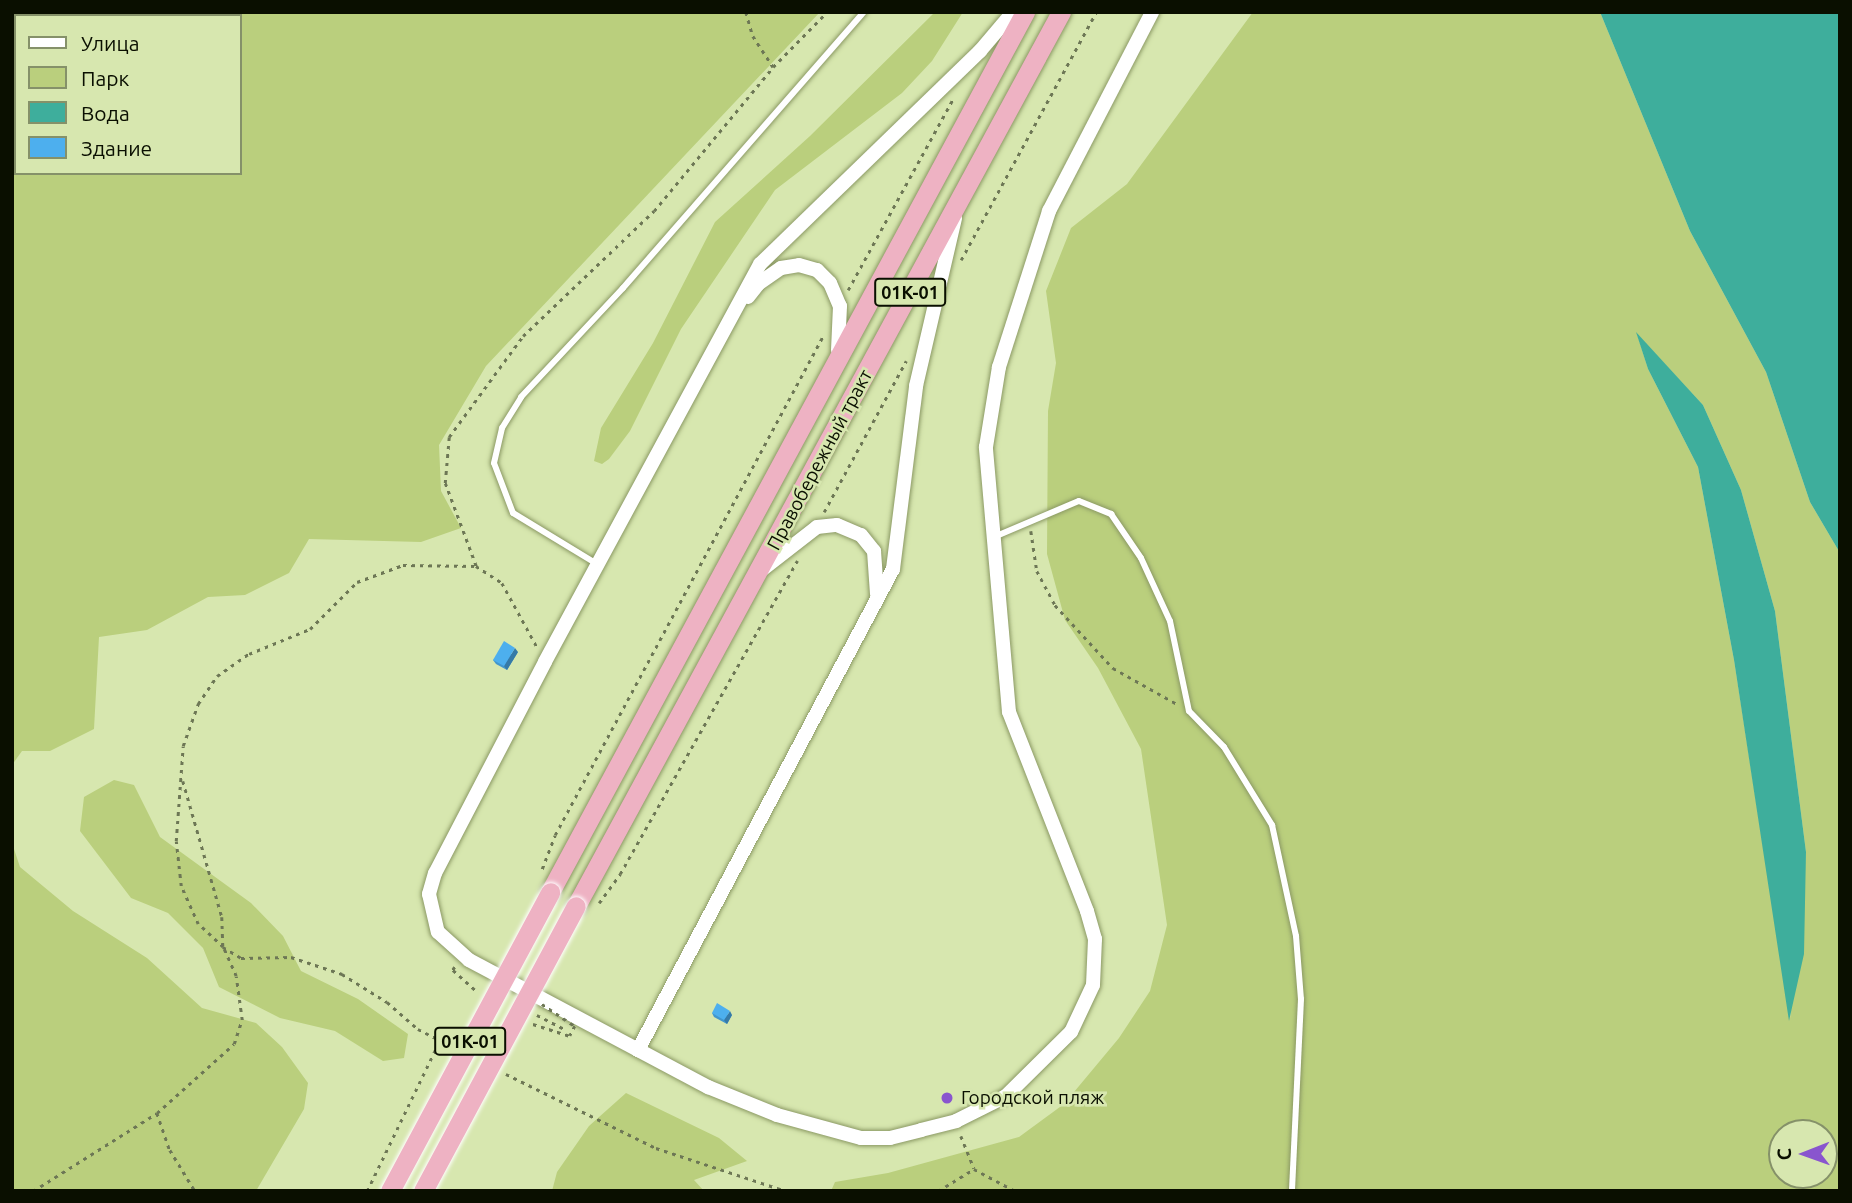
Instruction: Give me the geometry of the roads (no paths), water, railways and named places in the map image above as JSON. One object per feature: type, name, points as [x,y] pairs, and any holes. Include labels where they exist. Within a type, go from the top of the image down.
[{"type":"highway","name":"Правобережный тракт","points":[[390,1191],[1025,12]]},
{"type":"highway","name":"Правобережный тракт","points":[[423,1191],[1061,12]]},
{"type":"street","points":[[1013,12],[979,51],[760,264],[545,662],[435,873],[431,914],[438,932],[469,960],[708,1087],[777,1115],[835,1133],[890,1138],[956,1121],[1006,1096],[1071,1032],[1093,985],[1095,939],[1009,712],[986,447],[1011,324],[1055,198],[1152,12]]},
{"type":"street","points":[[638,1050],[876,606],[893,569],[916,386],[958,204]]},
{"type":"street","points":[[719,338],[758,284],[781,268],[799,265],[817,270],[830,283],[839,306],[842,333],[834,367]]},
{"type":"street","points":[[760,572],[817,527],[837,525],[861,534],[874,551],[876,606]]},
{"type":"lane","points":[[598,565],[513,513],[494,463],[502,428],[521,397],[624,288],[864,12]]},
{"type":"lane","points":[[992,537],[1079,501],[1111,514],[1141,558],[1170,621],[1189,710],[1224,747],[1272,825],[1296,936],[1301,999],[1292,1191]]},
{"type":"water","points":[[1600,12],[1840,12],[1840,553],[1810,502],[1766,372],[1690,231]]},
{"type":"water","points":[[1636,332],[1703,405],[1741,490],[1775,611],[1806,852],[1804,954],[1789,1021],[1734,660],[1698,467],[1648,369]]},
{"type":"place","name":"Городской пляж","points":[[947,1098]]}]
